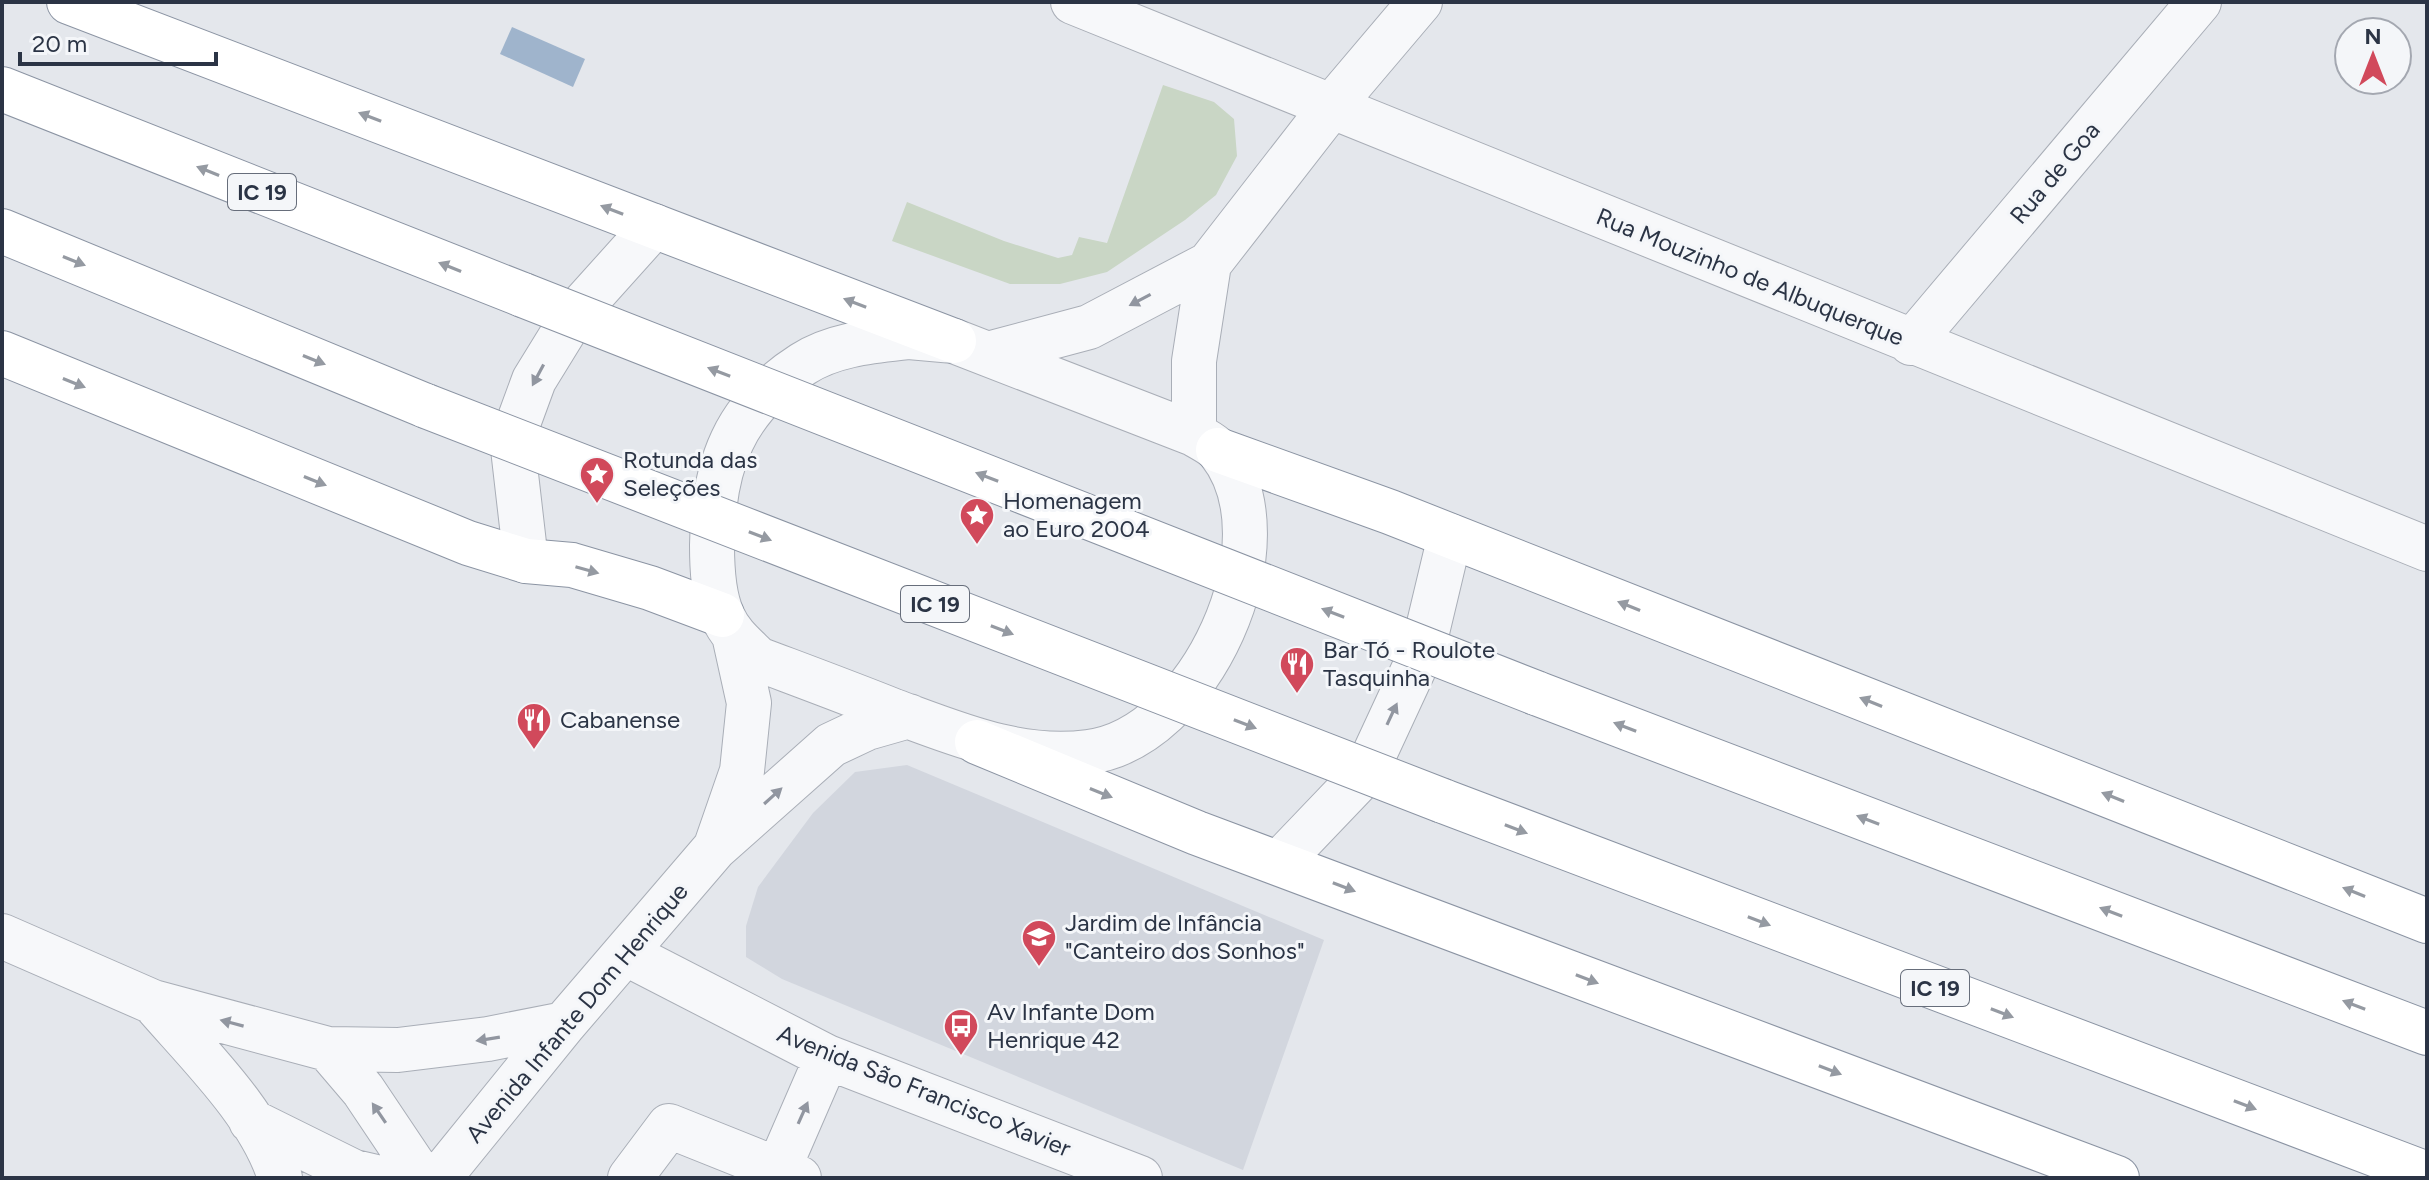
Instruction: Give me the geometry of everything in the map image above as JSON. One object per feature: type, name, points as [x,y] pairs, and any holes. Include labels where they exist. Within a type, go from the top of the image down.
[{"type":"highway","points":[[69,2],[971,348]]},
{"type":"highway","name":"IC 19","points":[[2,89],[1536,693],[2427,1033]]},
{"type":"highway","name":"IC 19","points":[[2,231],[426,406],[1443,801],[2427,1174]]},
{"type":"highway","points":[[2,353],[468,543],[526,561],[572,565],[650,588],[728,625]]},
{"type":"highway","points":[[1206,442],[2427,921]]},
{"type":"highway","points":[[977,742],[1197,833],[2117,1178]]},
{"type":"street","name":"Rua Mouzinho de Albuquerque","points":[[1073,2],[2427,549]]},
{"type":"street","points":[[971,348],[1089,327],[1209,264],[1331,107],[1420,2]]},
{"type":"street","name":"Rua de Goa","points":[[1911,343],[2199,2]]},
{"type":"street","points":[[526,561],[512,440],[534,380],[574,315],[654,226]]},
{"type":"street","points":[[1206,442],[971,348],[909,337],[855,343],[806,362],[770,388],[742,421],[723,460],[712,512],[712,566],[728,625],[758,659],[977,742],[1030,752],[1089,752],[1126,741],[1194,683],[1218,641],[1239,589],[1245,528],[1236,482],[1206,442],[1194,361],[1209,264]]},
{"type":"street","points":[[1279,863],[1366,772],[1423,649],[1450,536]]},
{"type":"street","name":"Avenida Infante Dom Henrique","points":[[715,848],[742,771],[749,703],[728,625]]},
{"type":"street","name":"Avenida Infante Dom Henrique","points":[[439,1178],[564,1024],[715,848],[831,745],[867,728],[909,716]]},
{"type":"street","points":[[2,936],[153,1002],[328,1049],[398,1050],[488,1039],[564,1024]]},
{"type":"street","name":"Avenida São Francisco Xavier","points":[[625,953],[827,1057],[1140,1178]]},
{"type":"street","points":[[153,1002],[214,1072],[251,1121],[280,1178]]},
{"type":"street","points":[[328,1049],[363,1090],[422,1178]]},
{"type":"street","points":[[630,1178],[669,1126],[788,1174],[827,1057]]},
{"type":"street","points":[[251,1121],[354,1172],[380,1178]]},
{"type":"shaded area","name":"Jardim de Infância \"Canteiro dos Sonhos\"","points":[[907,765],[1324,940],[1243,1170],[782,979],[746,957],[746,926],[758,887],[813,813],[855,772]]},
{"type":"green space","points":[[1163,85],[1214,102],[1234,119],[1237,156],[1216,195],[1185,220],[1107,272],[1060,284],[1010,284],[892,241],[907,202],[1004,241],[1058,258],[1072,255],[1079,237],[1107,243]]},
{"type":"water","points":[[512,27],[585,59],[573,87],[500,54]]},
{"type":"place","name":"Rotunda das Seleções","points":[[597,505]]},
{"type":"place","name":"Homenagem ao Euro 2004","points":[[977,546]]},
{"type":"place","name":"Bar Tó - Roulote Tasquinha","points":[[1297,695]]},
{"type":"place","name":"Cabanense","points":[[534,751]]},
{"type":"place","name":"Jardim de Infância \"Canteiro dos Sonhos\"","points":[[1039,968]]},
{"type":"place","name":"Av Infante Dom Henrique 42","points":[[961,1057]]}]
